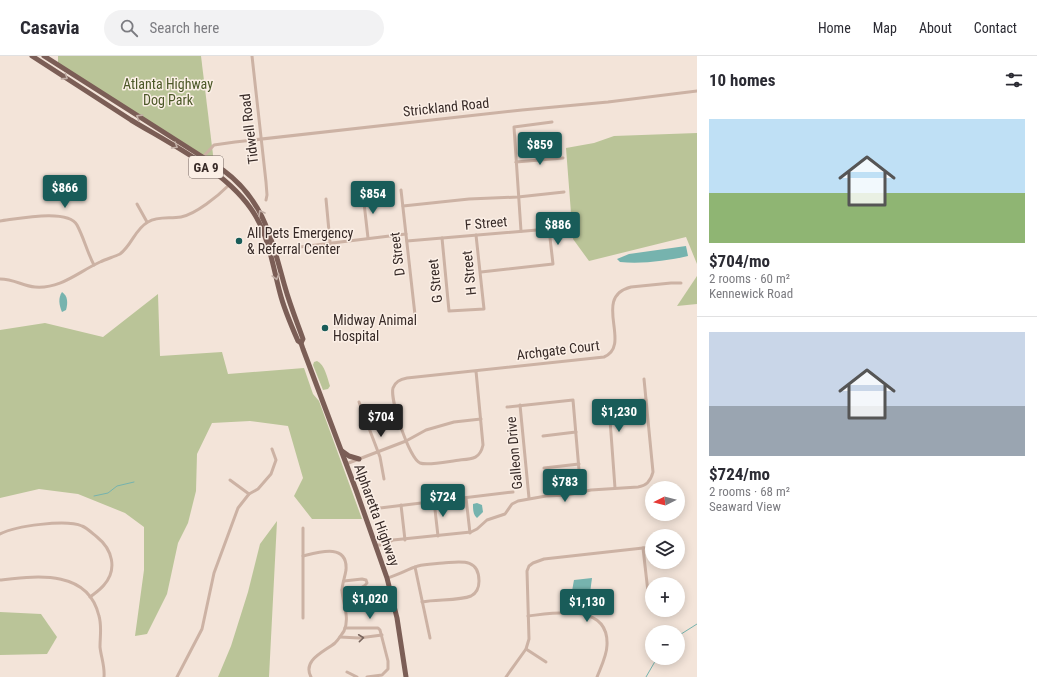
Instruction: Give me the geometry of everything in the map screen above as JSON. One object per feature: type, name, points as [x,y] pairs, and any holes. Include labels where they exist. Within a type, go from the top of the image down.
[{"type":"main road","name":"GA 9","points":[[32,56],[200,163],[223,179],[244,200],[255,215],[269,250],[286,313],[298,341],[301,343]]},
{"type":"main road","name":"GA 9","points":[[44,56],[229,174],[242,186],[264,220],[303,339],[301,343]]},
{"type":"main road","name":"Alpharetta Highway","points":[[301,343],[387,578],[397,618],[406,677]]},
{"type":"main road","points":[[341,450],[349,456],[359,459]]},
{"type":"street","name":"Tidwell Road","points":[[252,56],[267,188],[266,200]]},
{"type":"street","name":"Strickland Road","points":[[202,157],[214,145],[262,138],[528,109],[608,102],[697,91]]},
{"type":"street","points":[[521,231],[514,127],[552,122]]},
{"type":"street","points":[[200,163],[202,157]]},
{"type":"street","points":[[516,162],[563,158]]},
{"type":"street","points":[[0,279],[9,279],[33,287],[49,287],[70,279],[94,265],[119,254],[128,246],[139,229],[147,222],[160,218],[179,217],[190,214],[221,193],[229,185]]},
{"type":"street","name":"D Street","points":[[401,190],[415,315]]},
{"type":"street","name":"F Street","points":[[403,206],[469,199],[518,197],[564,192]]},
{"type":"street","points":[[362,194],[368,238]]},
{"type":"street","points":[[326,199],[330,242]]},
{"type":"street","points":[[137,204],[147,222]]},
{"type":"street","points":[[0,221],[57,216],[70,218],[77,224],[94,265]]},
{"type":"street","name":"F Street","points":[[407,241],[549,229],[568,226]]},
{"type":"street","points":[[481,272],[553,264],[549,229]]},
{"type":"street","points":[[269,250],[406,234]]},
{"type":"street","name":"H Street","points":[[476,235],[484,309]]},
{"type":"street","name":"G Street","points":[[442,238],[449,311],[484,309]]},
{"type":"street","name":"Archgate Court","points":[[476,371],[483,445],[482,452],[478,456],[469,459],[422,463],[418,461],[413,457],[400,423],[393,397],[393,388],[396,383],[407,378],[606,356],[612,351],[614,346],[612,308],[614,300],[619,294],[625,289],[631,287],[681,283]]},
{"type":"street","points":[[376,545],[381,545],[393,540],[470,533],[477,530],[487,520],[505,514],[515,502],[529,498],[567,495],[591,490],[643,486],[649,482],[653,469],[644,379]]},
{"type":"street","points":[[507,407],[573,400],[580,470]]},
{"type":"street","points":[[615,488],[609,406],[613,402],[646,400]]},
{"type":"street","points":[[359,402],[378,451],[384,479]]},
{"type":"street","name":"Galleon Drive","points":[[520,405],[529,498]]},
{"type":"street","points":[[346,464],[406,441],[426,430],[454,422],[481,419]]},
{"type":"street","points":[[543,436],[576,432]]},
{"type":"street","points":[[176,677],[202,629],[216,568],[238,508],[249,494],[258,489],[271,474],[276,460],[272,449]]},
{"type":"street","points":[[544,468],[579,464]]},
{"type":"street","points":[[230,480],[249,494]]},
{"type":"street","points":[[380,508],[512,492]]},
{"type":"street","points":[[466,498],[470,533]]},
{"type":"street","points":[[434,501],[438,536]]},
{"type":"street","points":[[401,505],[406,540]]},
{"type":"street","points":[[0,534],[7,531],[38,525],[70,524],[84,527],[103,542],[112,559],[112,570],[107,581],[90,597]]},
{"type":"street","points":[[303,528],[302,592],[304,618]]},
{"type":"street","points":[[506,677],[526,649],[529,634],[527,571],[529,566],[533,563],[544,559],[643,548],[646,577]]},
{"type":"street","points":[[303,556],[327,551],[340,554],[346,565],[342,590],[346,610],[345,628],[340,637],[312,660],[309,670],[311,677]]},
{"type":"street","points":[[387,578],[420,566],[466,562],[474,565],[479,576],[478,589],[471,596],[465,598],[422,602]]},
{"type":"street","points":[[415,568],[430,638]]},
{"type":"street","points":[[0,580],[57,578],[76,584],[90,597],[100,616],[100,646],[104,677]]},
{"type":"street","points":[[342,590],[361,588],[367,583],[366,580],[362,579],[344,580]]},
{"type":"street","points":[[528,616],[580,613],[590,616],[598,622],[607,634],[607,646],[597,677]]},
{"type":"street","points":[[345,628],[378,628],[382,634],[388,661],[388,670],[382,675],[367,677]]},
{"type":"street","points":[[340,637],[359,638],[382,634]]},
{"type":"street","points":[[526,649],[546,662]]},
{"type":"street","points":[[347,672],[357,677]]},
{"type":"green space","name":"Atlanta Highway Dog Park","points":[[58,56],[201,56],[214,163],[58,64]]},
{"type":"green space","points":[[697,133],[697,264],[686,237],[589,261],[573,239],[566,148],[594,143],[614,136]]},
{"type":"green space","points":[[697,276],[697,304],[677,306]]},
{"type":"green space","points":[[158,294],[160,356],[222,352],[228,374],[304,368],[313,394],[319,401],[362,519],[312,519],[294,496],[303,478],[288,426],[250,421],[212,423],[197,454],[196,491],[188,523],[178,543],[167,594],[147,634],[135,636],[144,570],[144,527],[125,513],[78,494],[39,489],[0,498],[0,330],[45,323],[103,337]]},
{"type":"green space","points":[[317,361],[322,365],[325,372],[330,386],[328,389],[323,390],[313,365],[314,362]]},
{"type":"green space","points":[[277,521],[269,677],[218,677],[231,646],[248,592],[260,544]]},
{"type":"green space","points":[[0,612],[41,614],[57,637],[47,654],[0,655]]},
{"type":"water","points":[[686,246],[688,256],[680,258],[637,263],[620,262],[617,259],[629,254]]},
{"type":"water","points":[[62,292],[67,302],[66,310],[62,312],[59,302]]},
{"type":"water","points":[[477,503],[482,505],[483,512],[477,518],[474,514],[473,504]]},
{"type":"water","points":[[592,578],[590,593],[572,591],[574,580]]},
{"type":"waterway","points":[[94,496],[108,493],[117,486],[134,482]]},
{"type":"waterway","points":[[685,632],[697,624]]},
{"type":"waterway","points":[[646,677],[653,665]]},
{"type":"place","name":"All Pets Emergency & Referral Center","points":[[239,241]]},
{"type":"place","name":"Midway Animal Hospital","points":[[325,328]]}]
